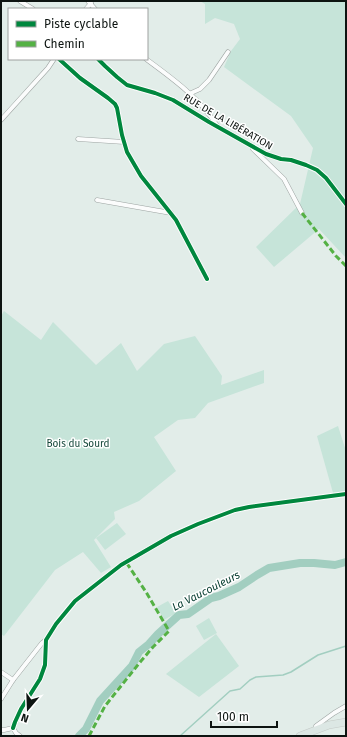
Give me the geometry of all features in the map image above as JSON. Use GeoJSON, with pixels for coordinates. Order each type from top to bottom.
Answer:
{"type":"FeatureCollection","features":[{"type":"Feature","properties":{"kind":"main road"},"geometry":{"type":"LineString","coordinates":[[300,736],[329,725],[346,722]]}},
{"type":"Feature","properties":{"kind":"street"},"geometry":{"type":"LineString","coordinates":[[20,1],[31,8]]}},
{"type":"Feature","properties":{"kind":"street"},"geometry":{"type":"LineString","coordinates":[[190,94],[200,89],[209,80],[228,52]]}},
{"type":"Feature","properties":{"kind":"street"},"geometry":{"type":"LineString","coordinates":[[1,120],[48,68],[53,60]]}},
{"type":"Feature","properties":{"kind":"street"},"geometry":{"type":"LineString","coordinates":[[60,60],[80,78],[115,104],[127,152],[141,176],[171,213],[207,279]]}},
{"type":"Feature","properties":{"kind":"street","name":"RUE DE LA LIBÉRATION"},"geometry":{"type":"LineString","coordinates":[[99,60],[127,85],[173,100],[266,154],[281,159],[306,164],[317,170],[326,178],[346,204]]}},
{"type":"Feature","properties":{"kind":"street"},"geometry":{"type":"LineString","coordinates":[[147,60],[190,94],[213,118],[218,127]]}},
{"type":"Feature","properties":{"kind":"street"},"geometry":{"type":"LineString","coordinates":[[78,139],[124,142]]}},
{"type":"Feature","properties":{"kind":"street"},"geometry":{"type":"LineString","coordinates":[[250,145],[284,180],[302,212]]}},
{"type":"Feature","properties":{"kind":"street"},"geometry":{"type":"LineString","coordinates":[[97,200],[171,213]]}},
{"type":"Feature","properties":{"kind":"street"},"geometry":{"type":"LineString","coordinates":[[1,700],[13,680],[46,640],[56,624],[75,601],[121,565],[171,536],[235,510],[346,494]]}},
{"type":"Feature","properties":{"kind":"street"},"geometry":{"type":"LineString","coordinates":[[13,728],[21,709],[40,679],[45,665],[46,640]]}},
{"type":"Feature","properties":{"kind":"street"},"geometry":{"type":"LineString","coordinates":[[1,672],[13,680]]}},
{"type":"Feature","properties":{"kind":"street"},"geometry":{"type":"LineString","coordinates":[[317,729],[316,726],[346,706]]}},
{"type":"Feature","properties":{"kind":"street"},"geometry":{"type":"LineString","coordinates":[[1,730],[13,728]]}},
{"type":"Feature","properties":{"kind":"street"},"geometry":{"type":"LineString","coordinates":[[13,728],[20,736]]}},
{"type":"Feature","properties":{"kind":"green space"},"geometry":{"type":"Polygon","coordinates":[[[200,1],[346,1],[346,258],[319,229],[274,267],[256,247],[300,204],[313,148],[291,116],[224,67],[231,51],[240,39],[234,24],[215,18],[205,24],[205,4],[200,1]]]}},
{"type":"Feature","properties":{"kind":"green space","name":"Bois du Sourd"},"geometry":{"type":"Polygon","coordinates":[[[4,311],[41,340],[53,322],[96,365],[121,343],[137,371],[164,344],[195,336],[222,376],[221,385],[264,370],[264,383],[208,403],[195,418],[178,420],[154,437],[176,471],[139,501],[114,512],[115,519],[94,540],[111,567],[101,573],[83,552],[55,570],[4,636],[1,634],[1,316],[4,311]]]}},
{"type":"Feature","properties":{"kind":"green space"},"geometry":{"type":"Polygon","coordinates":[[[338,426],[346,451],[346,491],[333,493],[317,436],[338,426]]]}},
{"type":"Feature","properties":{"kind":"green space"},"geometry":{"type":"Polygon","coordinates":[[[117,523],[126,534],[105,550],[96,538],[117,523]]]}},
{"type":"Feature","properties":{"kind":"green space"},"geometry":{"type":"Polygon","coordinates":[[[168,601],[176,613],[164,620],[157,607],[168,601]]]}},
{"type":"Feature","properties":{"kind":"green space"},"geometry":{"type":"Polygon","coordinates":[[[209,618],[217,633],[204,640],[196,626],[209,618]]]}},
{"type":"Feature","properties":{"kind":"green space"},"geometry":{"type":"Polygon","coordinates":[[[216,634],[239,666],[199,697],[166,674],[216,634]]]}},
{"type":"Feature","properties":{"kind":"waterway","name":"La Vaucouleurs"},"geometry":{"type":"LineString","coordinates":[[79,736],[86,729],[100,701],[132,666],[139,652],[179,615],[188,614],[211,598],[239,587],[269,568],[300,563],[335,565],[346,562]]}},
{"type":"Feature","properties":{"kind":"waterway"},"geometry":{"type":"LineString","coordinates":[[180,736],[230,691],[240,689],[250,680],[256,677],[283,675],[291,672],[318,655],[346,646]]}},
{"type":"Feature","properties":{"kind":"marked path"},"geometry":{"type":"LineString","coordinates":[[302,213],[336,256],[346,266]]}},
{"type":"Feature","properties":{"kind":"marked path"},"geometry":{"type":"LineString","coordinates":[[89,736],[105,706],[141,661],[169,631],[126,562]]}},
{"type":"Feature","properties":{"kind":"cycle path"},"geometry":{"type":"LineString","coordinates":[[60,60],[80,78],[115,104],[127,152],[141,176],[176,220],[207,279]]}},
{"type":"Feature","properties":{"kind":"cycle path"},"geometry":{"type":"LineString","coordinates":[[99,60],[127,85],[173,100],[266,154],[281,159],[291,160],[317,170],[326,178],[346,204]]}},
{"type":"Feature","properties":{"kind":"cycle path"},"geometry":{"type":"LineString","coordinates":[[13,728],[21,709],[40,679],[45,665],[46,640],[56,624],[75,601],[121,565],[171,536],[235,510],[346,494]]}}]}
